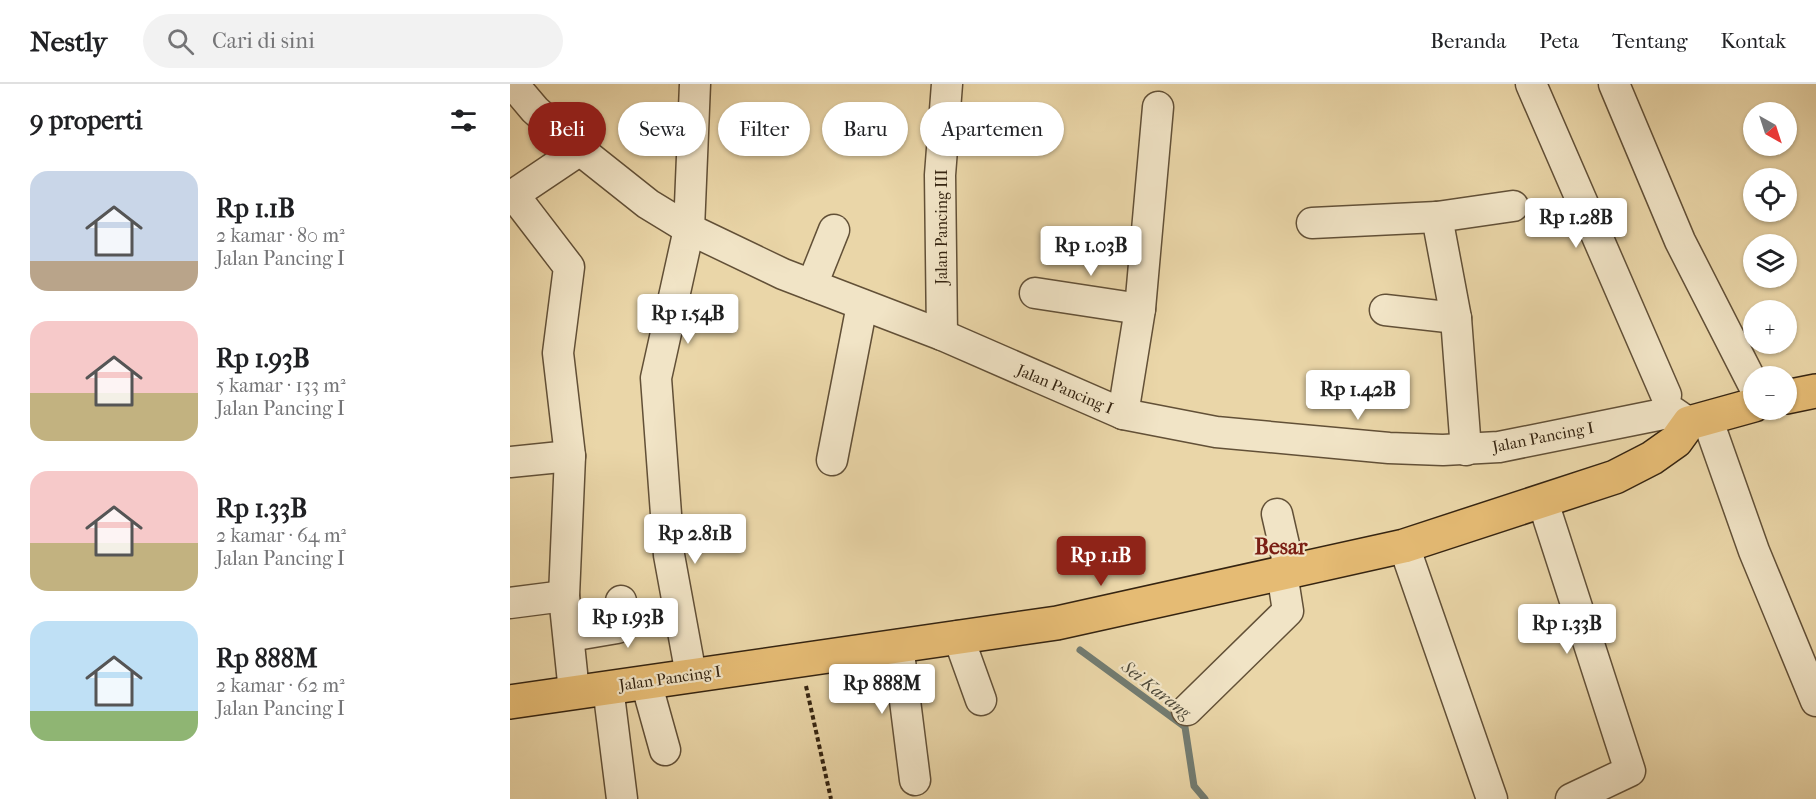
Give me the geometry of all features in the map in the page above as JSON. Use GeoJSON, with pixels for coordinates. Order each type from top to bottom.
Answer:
{"type":"FeatureCollection","features":[{"type":"Feature","properties":{"kind":"main road"},"geometry":{"type":"LineString","coordinates":[[1797,395],[1816,391]]}},
{"type":"Feature","properties":{"kind":"main road"},"geometry":{"type":"LineString","coordinates":[[1698,420],[1743,408]]}},
{"type":"Feature","properties":{"kind":"main road","name":"Jalan Pancing I"},"geometry":{"type":"LineString","coordinates":[[510,702],[1057,622],[1404,546],[1615,477],[1652,458],[1676,441],[1698,420]]}},
{"type":"Feature","properties":{"kind":"street","name":"Jalan Pancing I"},"geometry":{"type":"LineString","coordinates":[[513,84],[528,102]]}},
{"type":"Feature","properties":{"kind":"street"},"geometry":{"type":"LineString","coordinates":[[691,675],[669,555],[656,378],[689,230],[694,84]]}},
{"type":"Feature","properties":{"kind":"street","name":"Jalan Pancing III"},"geometry":{"type":"LineString","coordinates":[[947,84],[940,175],[949,338]]}},
{"type":"Feature","properties":{"kind":"street"},"geometry":{"type":"LineString","coordinates":[[1531,84],[1666,395]]}},
{"type":"Feature","properties":{"kind":"street"},"geometry":{"type":"LineString","coordinates":[[1614,84],[1680,241],[1744,366]]}},
{"type":"Feature","properties":{"kind":"street"},"geometry":{"type":"LineString","coordinates":[[1123,414],[1140,309],[1158,107]]}},
{"type":"Feature","properties":{"kind":"street"},"geometry":{"type":"LineString","coordinates":[[571,156],[512,195],[569,267],[558,353],[570,456],[564,596],[570,636],[574,692]]}},
{"type":"Feature","properties":{"kind":"street","name":"Jalan Pancing I"},"geometry":{"type":"LineString","coordinates":[[588,156],[648,204],[689,230],[812,285],[949,338],[1123,414],[1216,432],[1389,448],[1466,450],[1499,447],[1673,412],[1698,420]]}},
{"type":"Feature","properties":{"kind":"street"},"geometry":{"type":"LineString","coordinates":[[1312,223],[1437,217],[1513,206]]}},
{"type":"Feature","properties":{"kind":"street"},"geometry":{"type":"LineString","coordinates":[[1437,217],[1456,318],[1466,450]]}},
{"type":"Feature","properties":{"kind":"street"},"geometry":{"type":"LineString","coordinates":[[812,285],[834,230]]}},
{"type":"Feature","properties":{"kind":"street"},"geometry":{"type":"LineString","coordinates":[[1035,293],[1140,309]]}},
{"type":"Feature","properties":{"kind":"street"},"geometry":{"type":"LineString","coordinates":[[832,460],[862,305]]}},
{"type":"Feature","properties":{"kind":"street"},"geometry":{"type":"LineString","coordinates":[[1385,310],[1456,318]]}},
{"type":"Feature","properties":{"kind":"street"},"geometry":{"type":"LineString","coordinates":[[1698,420],[1816,701]]}},
{"type":"Feature","properties":{"kind":"street"},"geometry":{"type":"LineString","coordinates":[[510,462],[570,456]]}},
{"type":"Feature","properties":{"kind":"street"},"geometry":{"type":"LineString","coordinates":[[1543,502],[1630,771],[1571,799]]}},
{"type":"Feature","properties":{"kind":"street"},"geometry":{"type":"LineString","coordinates":[[1187,711],[1288,611],[1286,572],[1277,514]]}},
{"type":"Feature","properties":{"kind":"street"},"geometry":{"type":"LineString","coordinates":[[1404,546],[1492,799]]}},
{"type":"Feature","properties":{"kind":"street"},"geometry":{"type":"LineString","coordinates":[[510,603],[564,596]]}},
{"type":"Feature","properties":{"kind":"street"},"geometry":{"type":"LineString","coordinates":[[570,636],[617,628],[622,620],[621,601]]}},
{"type":"Feature","properties":{"kind":"street"},"geometry":{"type":"LineString","coordinates":[[958,636],[981,700]]}},
{"type":"Feature","properties":{"kind":"street"},"geometry":{"type":"LineString","coordinates":[[898,645],[915,780]]}},
{"type":"Feature","properties":{"kind":"street"},"geometry":{"type":"LineString","coordinates":[[646,682],[665,750]]}},
{"type":"Feature","properties":{"kind":"street"},"geometry":{"type":"LineString","coordinates":[[608,687],[622,799]]}},
{"type":"Feature","properties":{"kind":"path"},"geometry":{"type":"LineString","coordinates":[[800,659],[831,799]]}},
{"type":"Feature","properties":{"kind":"waterway","name":"Sei Karang"},"geometry":{"type":"LineString","coordinates":[[1080,650],[1185,727],[1194,786],[1205,799]]}},
{"type":"Feature","properties":{"kind":"district","name":"Besar"},"geometry":{"type":"Point","coordinates":[1281,547]}}]}
